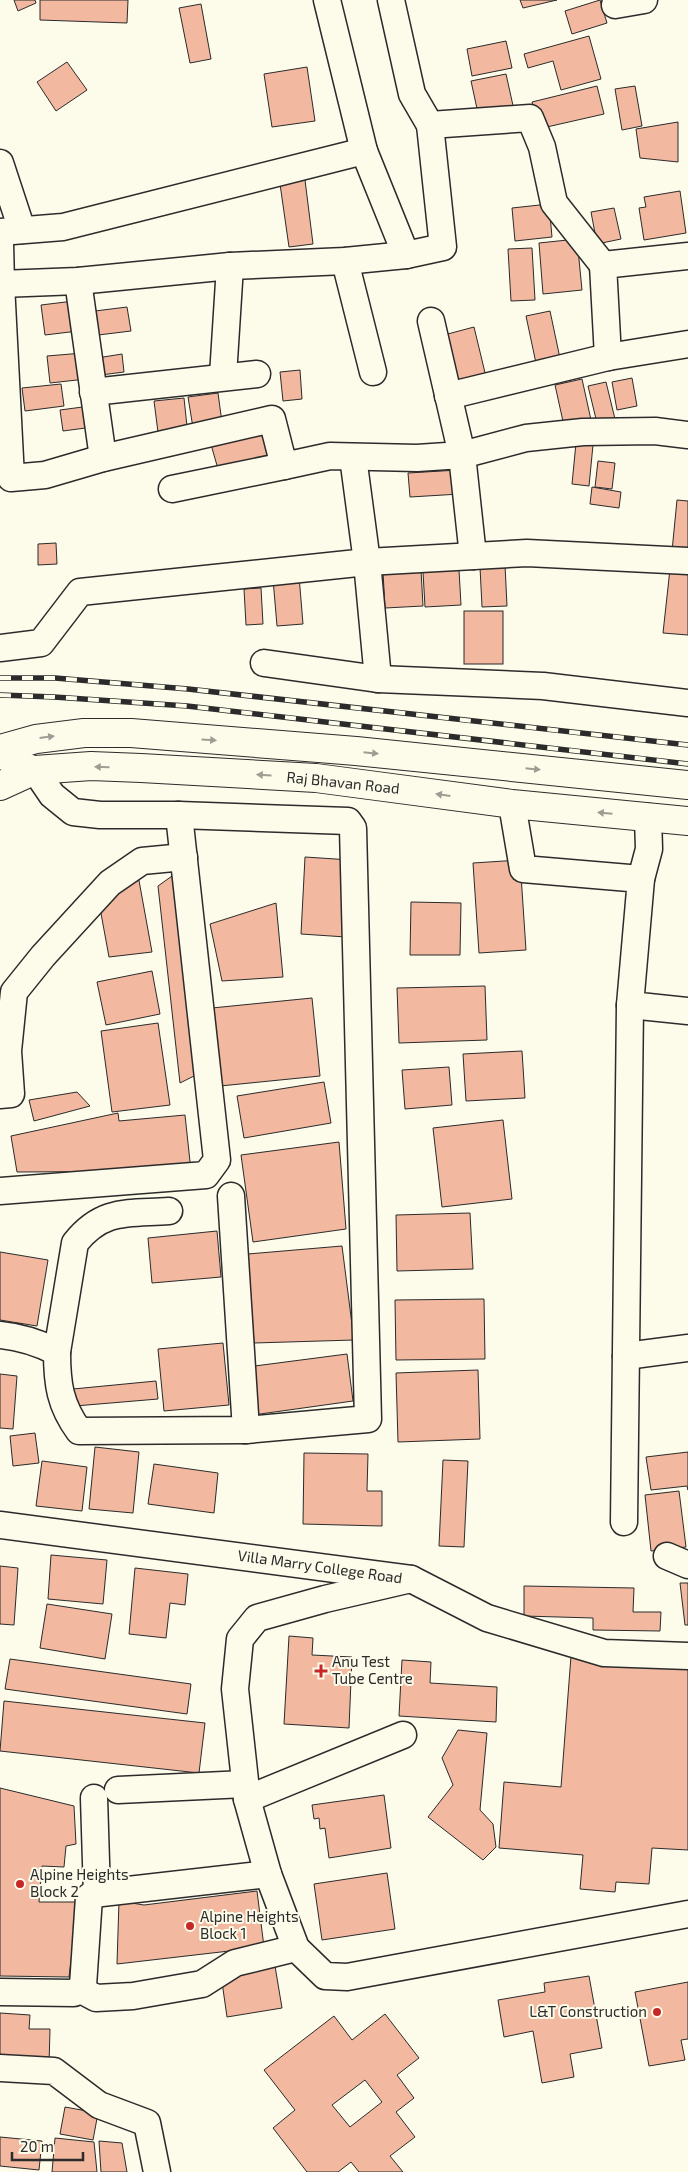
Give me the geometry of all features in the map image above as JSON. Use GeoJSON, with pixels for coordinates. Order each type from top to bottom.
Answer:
{"type":"FeatureCollection","features":[{"type":"Feature","properties":{"kind":"main road","name":"Raj Bhavan Road"},"geometry":{"type":"LineString","coordinates":[[0,749],[36,739],[84,733],[131,733],[356,751],[688,785]]}},
{"type":"Feature","properties":{"kind":"main road","name":"Raj Bhavan Road"},"geometry":{"type":"LineString","coordinates":[[0,786],[35,770],[91,766],[132,767],[316,778],[512,804],[688,822]]}},
{"type":"Feature","properties":{"kind":"street"},"geometry":{"type":"LineString","coordinates":[[327,0],[364,150],[406,255]]}},
{"type":"Feature","properties":{"kind":"street"},"geometry":{"type":"LineString","coordinates":[[1,284],[78,280],[230,266],[345,261],[406,255],[443,247],[430,125],[412,94],[391,0]]}},
{"type":"Feature","properties":{"kind":"street"},"geometry":{"type":"LineString","coordinates":[[616,10],[644,0]]}},
{"type":"Feature","properties":{"kind":"street"},"geometry":{"type":"LineString","coordinates":[[430,125],[530,118],[542,146],[554,203],[603,265],[608,356]]}},
{"type":"Feature","properties":{"kind":"street"},"geometry":{"type":"LineString","coordinates":[[0,163],[11,231],[63,227],[364,150]]}},
{"type":"Feature","properties":{"kind":"street"},"geometry":{"type":"LineString","coordinates":[[0,243],[6,478],[45,475],[103,458],[272,419],[284,466]]}},
{"type":"Feature","properties":{"kind":"street"},"geometry":{"type":"LineString","coordinates":[[603,265],[688,256]]}},
{"type":"Feature","properties":{"kind":"street"},"geometry":{"type":"LineString","coordinates":[[345,261],[372,372]]}},
{"type":"Feature","properties":{"kind":"street"},"geometry":{"type":"LineString","coordinates":[[223,376],[230,266]]}},
{"type":"Feature","properties":{"kind":"street"},"geometry":{"type":"LineString","coordinates":[[78,280],[103,458]]}},
{"type":"Feature","properties":{"kind":"street"},"geometry":{"type":"LineString","coordinates":[[431,321],[462,455],[473,556]]}},
{"type":"Feature","properties":{"kind":"street"},"geometry":{"type":"LineString","coordinates":[[448,396],[608,356],[688,344]]}},
{"type":"Feature","properties":{"kind":"street"},"geometry":{"type":"LineString","coordinates":[[93,392],[223,376],[257,374]]}},
{"type":"Feature","properties":{"kind":"street"},"geometry":{"type":"LineString","coordinates":[[172,489],[330,456],[417,458],[462,455],[526,438],[583,432],[655,431],[688,435]]}},
{"type":"Feature","properties":{"kind":"street"},"geometry":{"type":"LineString","coordinates":[[353,457],[367,562],[378,679]]}},
{"type":"Feature","properties":{"kind":"street"},"geometry":{"type":"LineString","coordinates":[[0,648],[41,643],[80,592],[367,562],[527,553],[688,561]]}},
{"type":"Feature","properties":{"kind":"street"},"geometry":{"type":"LineString","coordinates":[[264,662],[378,679],[543,686],[688,703]]}},
{"type":"Feature","properties":{"kind":"street"},"geometry":{"type":"LineString","coordinates":[[0,755],[35,770],[52,795],[73,812],[100,815],[179,815],[348,820],[353,828],[368,1419],[246,1430],[79,1431],[66,1413],[57,1376],[57,1352],[75,1243],[94,1223],[109,1216],[170,1211]]}},
{"type":"Feature","properties":{"kind":"street"},"geometry":{"type":"LineString","coordinates":[[512,804],[523,869],[640,879]]}},
{"type":"Feature","properties":{"kind":"street"},"geometry":{"type":"LineString","coordinates":[[0,1192],[206,1175],[217,1160],[179,815]]}},
{"type":"Feature","properties":{"kind":"street"},"geometry":{"type":"LineString","coordinates":[[624,1522],[630,1005],[640,879],[649,849],[648,817]]}},
{"type":"Feature","properties":{"kind":"street"},"geometry":{"type":"LineString","coordinates":[[0,1095],[11,1094],[8,1051],[14,992],[43,956],[110,883],[142,861],[184,857]]}},
{"type":"Feature","properties":{"kind":"street"},"geometry":{"type":"LineString","coordinates":[[630,1005],[688,1011]]}},
{"type":"Feature","properties":{"kind":"street"},"geometry":{"type":"LineString","coordinates":[[231,1196],[246,1430]]}},
{"type":"Feature","properties":{"kind":"street"},"geometry":{"type":"LineString","coordinates":[[0,1335],[42,1344],[57,1352]]}},
{"type":"Feature","properties":{"kind":"street"},"geometry":{"type":"LineString","coordinates":[[626,1356],[688,1348]]}},
{"type":"Feature","properties":{"kind":"street","name":"Villa Marry College Road"},"geometry":{"type":"LineString","coordinates":[[0,1525],[411,1579],[488,1618],[604,1653],[688,1656]]}},
{"type":"Feature","properties":{"kind":"street"},"geometry":{"type":"LineString","coordinates":[[411,1579],[325,1599],[257,1618],[240,1639],[235,1689],[246,1791],[268,1874],[296,1948],[325,1976],[348,1977],[688,1914]]}},
{"type":"Feature","properties":{"kind":"street"},"geometry":{"type":"LineString","coordinates":[[97,1894],[106,1794],[246,1791],[403,1735]]}},
{"type":"Feature","properties":{"kind":"street"},"geometry":{"type":"LineString","coordinates":[[0,1992],[74,1993],[81,1990],[83,1986],[89,1897],[97,1894],[268,1874]]}},
{"type":"Feature","properties":{"kind":"street"},"geometry":{"type":"LineString","coordinates":[[81,1990],[96,1998],[133,1996],[202,1984],[235,1963],[296,1948]]}},
{"type":"Feature","properties":{"kind":"street"},"geometry":{"type":"LineString","coordinates":[[0,2068],[54,2071],[99,2104],[147,2123],[157,2172]]}},
{"type":"Feature","properties":{"kind":"building"},"geometry":{"type":"Polygon","coordinates":[[[14,0],[35,0],[36,3],[18,11],[14,0]]]}},
{"type":"Feature","properties":{"kind":"building"},"geometry":{"type":"Polygon","coordinates":[[[40,0],[128,0],[127,23],[40,20],[40,0]]]}},
{"type":"Feature","properties":{"kind":"building"},"geometry":{"type":"Polygon","coordinates":[[[520,0],[557,0],[523,8],[520,0]]]}},
{"type":"Feature","properties":{"kind":"building"},"geometry":{"type":"Polygon","coordinates":[[[600,0],[607,23],[572,34],[565,11],[600,0]]]}},
{"type":"Feature","properties":{"kind":"building"},"geometry":{"type":"Polygon","coordinates":[[[201,4],[211,59],[190,63],[179,8],[201,4]]]}},
{"type":"Feature","properties":{"kind":"building"},"geometry":{"type":"Polygon","coordinates":[[[589,36],[601,79],[561,90],[553,61],[528,68],[524,54],[589,36]]]}},
{"type":"Feature","properties":{"kind":"building"},"geometry":{"type":"Polygon","coordinates":[[[506,41],[512,68],[472,76],[467,49],[506,41]]]}},
{"type":"Feature","properties":{"kind":"building"},"geometry":{"type":"Polygon","coordinates":[[[67,62],[87,90],[56,111],[37,82],[67,62]]]}},
{"type":"Feature","properties":{"kind":"building"},"geometry":{"type":"Polygon","coordinates":[[[307,67],[315,121],[272,127],[264,74],[307,67]]]}},
{"type":"Feature","properties":{"kind":"building"},"geometry":{"type":"Polygon","coordinates":[[[506,74],[514,110],[479,118],[471,81],[506,74]]]}},
{"type":"Feature","properties":{"kind":"building"},"geometry":{"type":"Polygon","coordinates":[[[597,86],[604,114],[538,129],[532,102],[597,86]]]}},
{"type":"Feature","properties":{"kind":"building"},"geometry":{"type":"Polygon","coordinates":[[[635,86],[642,126],[622,130],[615,89],[635,86]]]}},
{"type":"Feature","properties":{"kind":"building"},"geometry":{"type":"Polygon","coordinates":[[[678,122],[678,162],[640,158],[636,129],[678,122]]]}},
{"type":"Feature","properties":{"kind":"building"},"geometry":{"type":"Polygon","coordinates":[[[305,180],[313,244],[289,247],[280,184],[305,180]]]}},
{"type":"Feature","properties":{"kind":"building"},"geometry":{"type":"Polygon","coordinates":[[[680,191],[686,233],[644,240],[639,208],[646,207],[644,197],[680,191]]]}},
{"type":"Feature","properties":{"kind":"building"},"geometry":{"type":"Polygon","coordinates":[[[549,204],[552,237],[515,241],[512,208],[549,204]]]}},
{"type":"Feature","properties":{"kind":"building"},"geometry":{"type":"Polygon","coordinates":[[[614,208],[621,239],[597,244],[591,212],[614,208]]]}},
{"type":"Feature","properties":{"kind":"building"},"geometry":{"type":"Polygon","coordinates":[[[577,239],[582,290],[543,294],[539,243],[577,239]]]}},
{"type":"Feature","properties":{"kind":"building"},"geometry":{"type":"Polygon","coordinates":[[[532,248],[535,300],[511,301],[508,249],[532,248]]]}},
{"type":"Feature","properties":{"kind":"building"},"geometry":{"type":"Polygon","coordinates":[[[74,301],[78,331],[45,335],[41,305],[74,301]]]}},
{"type":"Feature","properties":{"kind":"building"},"geometry":{"type":"Polygon","coordinates":[[[127,307],[131,331],[90,336],[87,312],[127,307]]]}},
{"type":"Feature","properties":{"kind":"building"},"geometry":{"type":"Polygon","coordinates":[[[550,311],[561,363],[537,368],[526,316],[550,311]]]}},
{"type":"Feature","properties":{"kind":"building"},"geometry":{"type":"Polygon","coordinates":[[[474,327],[487,381],[456,388],[444,335],[474,327]]]}},
{"type":"Feature","properties":{"kind":"building"},"geometry":{"type":"Polygon","coordinates":[[[83,353],[86,379],[50,383],[47,356],[83,353]]]}},
{"type":"Feature","properties":{"kind":"building"},"geometry":{"type":"Polygon","coordinates":[[[122,354],[124,372],[93,376],[91,359],[122,354]]]}},
{"type":"Feature","properties":{"kind":"building"},"geometry":{"type":"Polygon","coordinates":[[[300,370],[302,399],[283,401],[280,372],[300,370]]]}},
{"type":"Feature","properties":{"kind":"building"},"geometry":{"type":"Polygon","coordinates":[[[632,378],[637,406],[617,410],[612,382],[632,378]]]}},
{"type":"Feature","properties":{"kind":"building"},"geometry":{"type":"Polygon","coordinates":[[[582,379],[591,420],[564,426],[555,385],[582,379]]]}},
{"type":"Feature","properties":{"kind":"building"},"geometry":{"type":"Polygon","coordinates":[[[606,382],[615,419],[597,423],[588,386],[606,382]]]}},
{"type":"Feature","properties":{"kind":"building"},"geometry":{"type":"Polygon","coordinates":[[[61,384],[64,406],[25,411],[22,388],[61,384]]]}},
{"type":"Feature","properties":{"kind":"building"},"geometry":{"type":"Polygon","coordinates":[[[218,393],[223,430],[194,434],[188,397],[218,393]]]}},
{"type":"Feature","properties":{"kind":"building"},"geometry":{"type":"Polygon","coordinates":[[[184,398],[188,436],[159,440],[154,401],[184,398]]]}},
{"type":"Feature","properties":{"kind":"building"},"geometry":{"type":"Polygon","coordinates":[[[90,406],[93,427],[63,431],[60,410],[90,406]]]}},
{"type":"Feature","properties":{"kind":"building"},"geometry":{"type":"Polygon","coordinates":[[[262,426],[272,461],[220,476],[210,441],[262,426]]]}},
{"type":"Feature","properties":{"kind":"building"},"geometry":{"type":"Polygon","coordinates":[[[576,443],[593,445],[589,486],[572,484],[576,443]]]}},
{"type":"Feature","properties":{"kind":"building"},"geometry":{"type":"Polygon","coordinates":[[[598,461],[615,463],[612,489],[595,487],[598,461]]]}},
{"type":"Feature","properties":{"kind":"building"},"geometry":{"type":"Polygon","coordinates":[[[458,470],[460,494],[410,497],[408,473],[458,470]]]}},
{"type":"Feature","properties":{"kind":"building"},"geometry":{"type":"Polygon","coordinates":[[[592,487],[621,492],[619,508],[590,504],[592,487]]]}},
{"type":"Feature","properties":{"kind":"building"},"geometry":{"type":"Polygon","coordinates":[[[677,500],[688,501],[688,552],[672,551],[677,500]]]}},
{"type":"Feature","properties":{"kind":"building"},"geometry":{"type":"Polygon","coordinates":[[[56,543],[57,564],[38,565],[38,544],[56,543]]]}},
{"type":"Feature","properties":{"kind":"building"},"geometry":{"type":"Polygon","coordinates":[[[505,565],[507,606],[482,607],[480,567],[505,565]]]}},
{"type":"Feature","properties":{"kind":"building"},"geometry":{"type":"Polygon","coordinates":[[[670,569],[688,571],[688,635],[663,633],[670,569]]]}},
{"type":"Feature","properties":{"kind":"building"},"geometry":{"type":"Polygon","coordinates":[[[421,570],[423,606],[385,608],[383,572],[421,570]]]}},
{"type":"Feature","properties":{"kind":"building"},"geometry":{"type":"Polygon","coordinates":[[[459,570],[461,605],[425,607],[423,572],[459,570]]]}},
{"type":"Feature","properties":{"kind":"building"},"geometry":{"type":"Polygon","coordinates":[[[299,576],[303,624],[277,626],[273,579],[299,576]]]}},
{"type":"Feature","properties":{"kind":"building"},"geometry":{"type":"Polygon","coordinates":[[[261,588],[263,624],[246,625],[244,589],[261,588]]]}},
{"type":"Feature","properties":{"kind":"building"},"geometry":{"type":"Polygon","coordinates":[[[464,611],[503,611],[503,664],[464,664],[464,611]]]}},
{"type":"Feature","properties":{"kind":"building"},"geometry":{"type":"Polygon","coordinates":[[[305,857],[351,860],[346,937],[301,934],[305,857]]]}},
{"type":"Feature","properties":{"kind":"building"},"geometry":{"type":"Polygon","coordinates":[[[520,860],[526,950],[479,953],[473,863],[520,860]]]}},
{"type":"Feature","properties":{"kind":"building"},"geometry":{"type":"Polygon","coordinates":[[[138,875],[152,952],[109,957],[100,908],[138,875]]]}},
{"type":"Feature","properties":{"kind":"building"},"geometry":{"type":"Polygon","coordinates":[[[172,876],[198,1074],[180,1083],[158,886],[172,876]]]}},
{"type":"Feature","properties":{"kind":"building"},"geometry":{"type":"Polygon","coordinates":[[[411,902],[461,903],[460,955],[410,955],[411,902]]]}},
{"type":"Feature","properties":{"kind":"building"},"geometry":{"type":"Polygon","coordinates":[[[276,903],[283,977],[222,981],[210,924],[276,903]]]}},
{"type":"Feature","properties":{"kind":"building"},"geometry":{"type":"Polygon","coordinates":[[[152,971],[160,1014],[106,1025],[97,982],[152,971]]]}},
{"type":"Feature","properties":{"kind":"building"},"geometry":{"type":"Polygon","coordinates":[[[485,986],[487,1040],[399,1043],[397,988],[485,986]]]}},
{"type":"Feature","properties":{"kind":"building"},"geometry":{"type":"Polygon","coordinates":[[[312,998],[320,1076],[220,1086],[212,1008],[312,998]]]}},
{"type":"Feature","properties":{"kind":"building"},"geometry":{"type":"Polygon","coordinates":[[[158,1023],[170,1105],[112,1112],[101,1031],[158,1023]]]}},
{"type":"Feature","properties":{"kind":"building"},"geometry":{"type":"Polygon","coordinates":[[[522,1051],[525,1098],[466,1101],[463,1054],[522,1051]]]}},
{"type":"Feature","properties":{"kind":"building"},"geometry":{"type":"Polygon","coordinates":[[[449,1067],[452,1105],[405,1109],[402,1070],[449,1067]]]}},
{"type":"Feature","properties":{"kind":"building"},"geometry":{"type":"Polygon","coordinates":[[[324,1082],[331,1123],[244,1138],[237,1096],[324,1082]]]}},
{"type":"Feature","properties":{"kind":"building"},"geometry":{"type":"Polygon","coordinates":[[[77,1092],[90,1106],[34,1121],[29,1100],[77,1092]]]}},
{"type":"Feature","properties":{"kind":"building"},"geometry":{"type":"Polygon","coordinates":[[[118,1113],[119,1121],[185,1115],[191,1171],[17,1172],[11,1136],[118,1113]]]}},
{"type":"Feature","properties":{"kind":"building"},"geometry":{"type":"Polygon","coordinates":[[[503,1120],[512,1199],[442,1207],[433,1128],[503,1120]]]}},
{"type":"Feature","properties":{"kind":"building"},"geometry":{"type":"Polygon","coordinates":[[[339,1142],[346,1229],[253,1242],[241,1155],[339,1142]]]}},
{"type":"Feature","properties":{"kind":"building"},"geometry":{"type":"Polygon","coordinates":[[[470,1213],[473,1269],[397,1271],[396,1215],[470,1213]]]}},
{"type":"Feature","properties":{"kind":"building"},"geometry":{"type":"Polygon","coordinates":[[[217,1231],[221,1277],[152,1283],[148,1238],[217,1231]]]}},
{"type":"Feature","properties":{"kind":"building"},"geometry":{"type":"Polygon","coordinates":[[[342,1246],[354,1340],[254,1343],[248,1254],[342,1246]]]}},
{"type":"Feature","properties":{"kind":"building"},"geometry":{"type":"Polygon","coordinates":[[[0,1252],[48,1260],[37,1326],[0,1320],[0,1252]]]}},
{"type":"Feature","properties":{"kind":"building"},"geometry":{"type":"Polygon","coordinates":[[[484,1299],[485,1359],[396,1360],[395,1300],[484,1299]]]}},
{"type":"Feature","properties":{"kind":"building"},"geometry":{"type":"Polygon","coordinates":[[[223,1343],[229,1405],[164,1411],[158,1349],[223,1343]]]}},
{"type":"Feature","properties":{"kind":"building"},"geometry":{"type":"Polygon","coordinates":[[[347,1354],[353,1401],[253,1415],[247,1367],[347,1354]]]}},
{"type":"Feature","properties":{"kind":"building"},"geometry":{"type":"Polygon","coordinates":[[[478,1370],[480,1439],[398,1442],[396,1373],[478,1370]]]}},
{"type":"Feature","properties":{"kind":"building"},"geometry":{"type":"Polygon","coordinates":[[[0,1374],[17,1376],[13,1429],[0,1428],[0,1374]]]}},
{"type":"Feature","properties":{"kind":"building"},"geometry":{"type":"Polygon","coordinates":[[[156,1381],[158,1399],[75,1406],[73,1389],[156,1381]]]}},
{"type":"Feature","properties":{"kind":"building"},"geometry":{"type":"Polygon","coordinates":[[[35,1433],[39,1463],[13,1466],[10,1436],[35,1433]]]}},
{"type":"Feature","properties":{"kind":"building"},"geometry":{"type":"Polygon","coordinates":[[[95,1447],[139,1452],[133,1513],[89,1509],[95,1447]]]}},
{"type":"Feature","properties":{"kind":"building"},"geometry":{"type":"Polygon","coordinates":[[[688,1452],[688,1490],[687,1486],[651,1490],[646,1457],[688,1452]]]}},
{"type":"Feature","properties":{"kind":"building"},"geometry":{"type":"Polygon","coordinates":[[[304,1453],[368,1454],[367,1491],[382,1491],[382,1526],[303,1524],[304,1453]]]}},
{"type":"Feature","properties":{"kind":"building"},"geometry":{"type":"Polygon","coordinates":[[[443,1460],[468,1461],[464,1547],[439,1546],[443,1460]]]}},
{"type":"Feature","properties":{"kind":"building"},"geometry":{"type":"Polygon","coordinates":[[[42,1461],[87,1467],[82,1511],[36,1506],[42,1461]]]}},
{"type":"Feature","properties":{"kind":"building"},"geometry":{"type":"Polygon","coordinates":[[[154,1464],[218,1473],[214,1513],[148,1504],[154,1464]]]}},
{"type":"Feature","properties":{"kind":"building"},"geometry":{"type":"Polygon","coordinates":[[[679,1491],[686,1547],[651,1551],[645,1495],[679,1491]]]}},
{"type":"Feature","properties":{"kind":"building"},"geometry":{"type":"Polygon","coordinates":[[[51,1555],[107,1560],[103,1604],[48,1599],[51,1555]]]}},
{"type":"Feature","properties":{"kind":"building"},"geometry":{"type":"Polygon","coordinates":[[[0,1566],[18,1568],[14,1625],[0,1624],[0,1566]]]}},
{"type":"Feature","properties":{"kind":"building"},"geometry":{"type":"Polygon","coordinates":[[[135,1568],[188,1574],[185,1605],[170,1603],[166,1638],[129,1634],[135,1568]]]}},
{"type":"Feature","properties":{"kind":"building"},"geometry":{"type":"Polygon","coordinates":[[[680,1583],[688,1583],[688,1625],[685,1625],[680,1583]]]}},
{"type":"Feature","properties":{"kind":"building"},"geometry":{"type":"Polygon","coordinates":[[[524,1586],[634,1588],[633,1612],[661,1612],[660,1631],[593,1630],[593,1618],[524,1616],[524,1586]]]}},
{"type":"Feature","properties":{"kind":"building"},"geometry":{"type":"Polygon","coordinates":[[[47,1604],[112,1614],[105,1659],[40,1648],[47,1604]]]}},
{"type":"Feature","properties":{"kind":"building"},"geometry":{"type":"Polygon","coordinates":[[[289,1636],[313,1638],[312,1655],[352,1657],[349,1728],[284,1724],[289,1636]]]}},
{"type":"Feature","properties":{"kind":"building"},"geometry":{"type":"Polygon","coordinates":[[[571,1656],[688,1666],[688,1850],[652,1848],[649,1884],[616,1882],[615,1892],[580,1889],[583,1855],[499,1848],[504,1782],[561,1787],[571,1656]]]}},
{"type":"Feature","properties":{"kind":"building"},"geometry":{"type":"Polygon","coordinates":[[[10,1659],[191,1684],[187,1714],[5,1689],[10,1659]]]}},
{"type":"Feature","properties":{"kind":"building"},"geometry":{"type":"Polygon","coordinates":[[[402,1660],[431,1662],[430,1683],[497,1687],[496,1722],[399,1716],[402,1660]]]}},
{"type":"Feature","properties":{"kind":"building"},"geometry":{"type":"Polygon","coordinates":[[[4,1701],[205,1723],[199,1773],[0,1751],[4,1701]]]}},
{"type":"Feature","properties":{"kind":"building"},"geometry":{"type":"Polygon","coordinates":[[[458,1730],[487,1733],[480,1810],[493,1824],[496,1847],[483,1860],[428,1817],[453,1785],[442,1758],[458,1730]]]}},
{"type":"Feature","properties":{"kind":"building","name":"Alpine Heights Block 2"},"geometry":{"type":"Polygon","coordinates":[[[0,1788],[74,1806],[76,1844],[66,1846],[64,1867],[42,1866],[39,1902],[75,1902],[76,1921],[69,1977],[0,1976],[0,1788]]]}},
{"type":"Feature","properties":{"kind":"building"},"geometry":{"type":"Polygon","coordinates":[[[384,1795],[391,1848],[329,1858],[325,1828],[320,1829],[319,1818],[314,1819],[312,1805],[384,1795]]]}},
{"type":"Feature","properties":{"kind":"building"},"geometry":{"type":"Polygon","coordinates":[[[387,1873],[395,1929],[322,1940],[314,1884],[387,1873]]]}},
{"type":"Feature","properties":{"kind":"building","name":"Alpine Heights Block 1"},"geometry":{"type":"Polygon","coordinates":[[[257,1891],[264,1947],[117,1964],[119,1901],[144,1905],[257,1891]]]}},
{"type":"Feature","properties":{"kind":"building"},"geometry":{"type":"Polygon","coordinates":[[[275,1966],[282,2008],[227,2017],[221,1975],[275,1966]]]}},
{"type":"Feature","properties":{"kind":"building"},"geometry":{"type":"Polygon","coordinates":[[[589,1976],[602,2048],[570,2054],[574,2077],[542,2083],[533,2031],[504,2037],[498,2000],[545,1992],[544,1983],[589,1976]]]}},
{"type":"Feature","properties":{"kind":"building"},"geometry":{"type":"Polygon","coordinates":[[[688,1982],[688,2039],[681,2040],[685,2060],[649,2066],[635,1992],[688,1982]]]}},
{"type":"Feature","properties":{"kind":"building"},"geometry":{"type":"Polygon","coordinates":[[[0,2013],[30,2015],[29,2029],[50,2029],[49,2066],[0,2064],[0,2013]]]}},
{"type":"Feature","properties":{"kind":"building"},"geometry":{"type":"Polygon","coordinates":[[[385,2014],[419,2058],[397,2075],[414,2098],[396,2112],[415,2137],[390,2156],[403,2172],[359,2172],[351,2162],[338,2172],[307,2172],[273,2128],[295,2110],[264,2070],[334,2016],[352,2040],[385,2014]],[[365,2080],[332,2105],[350,2127],[382,2102],[365,2080]]]}},
{"type":"Feature","properties":{"kind":"building"},"geometry":{"type":"Polygon","coordinates":[[[65,2107],[98,2113],[93,2140],[60,2134],[65,2107]]]}},
{"type":"Feature","properties":{"kind":"building"},"geometry":{"type":"Polygon","coordinates":[[[0,2137],[42,2141],[39,2170],[0,2166],[0,2137]]]}},
{"type":"Feature","properties":{"kind":"building"},"geometry":{"type":"Polygon","coordinates":[[[55,2138],[94,2142],[97,2172],[52,2172],[55,2138]]]}},
{"type":"Feature","properties":{"kind":"building"},"geometry":{"type":"Polygon","coordinates":[[[99,2141],[122,2143],[127,2172],[101,2172],[99,2141]]]}},
{"type":"Feature","properties":{"kind":"railway"},"geometry":{"type":"LineString","coordinates":[[0,678],[55,678],[188,689],[688,745]]}},
{"type":"Feature","properties":{"kind":"railway"},"geometry":{"type":"LineString","coordinates":[[0,695],[187,706],[688,764]]}},
{"type":"Feature","properties":{"kind":"place","name":"Anu Test Tube Centre"},"geometry":{"type":"Point","coordinates":[321,1671]}},
{"type":"Feature","properties":{"kind":"place","name":"Alpine Heights Block 2"},"geometry":{"type":"Point","coordinates":[20,1884]}},
{"type":"Feature","properties":{"kind":"place","name":"Alpine Heights Block 1"},"geometry":{"type":"Point","coordinates":[190,1926]}},
{"type":"Feature","properties":{"kind":"place","name":"L&T Construction"},"geometry":{"type":"Point","coordinates":[657,2012]}}]}
